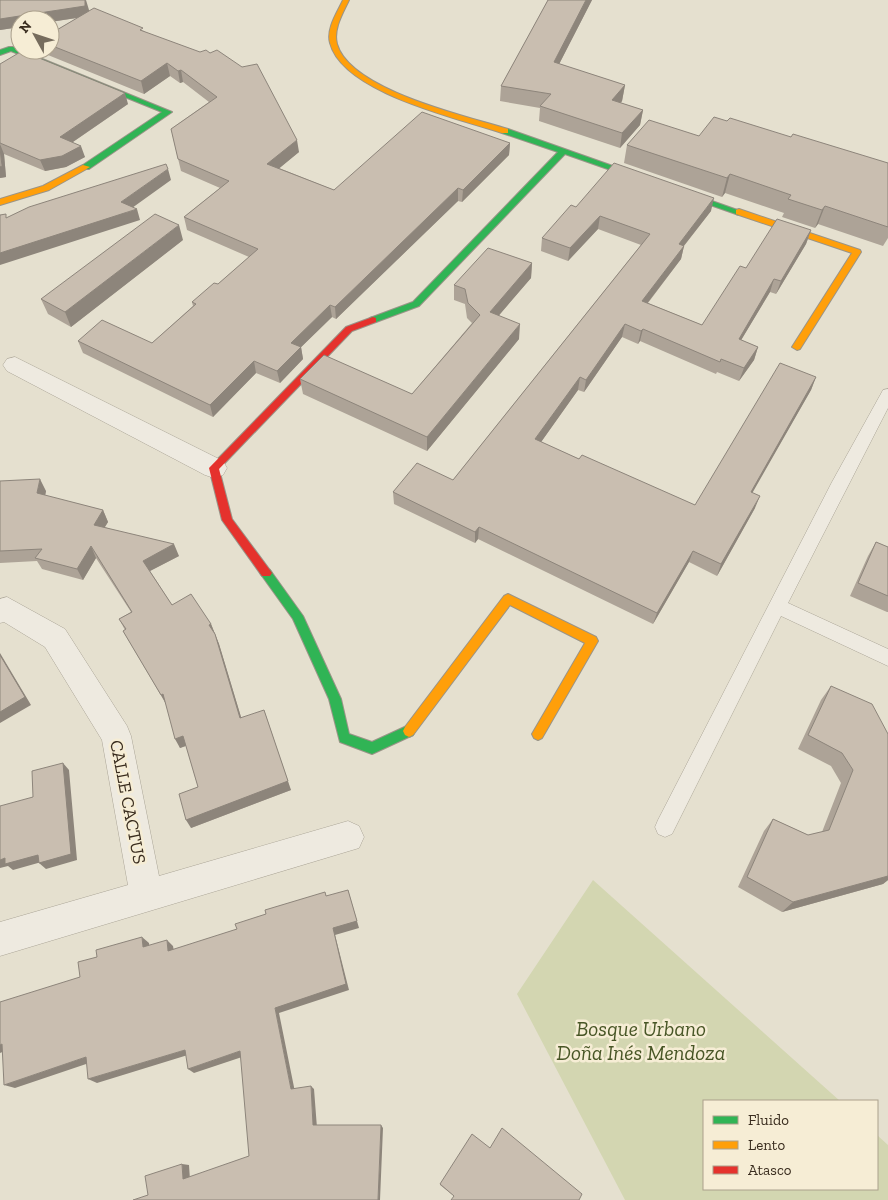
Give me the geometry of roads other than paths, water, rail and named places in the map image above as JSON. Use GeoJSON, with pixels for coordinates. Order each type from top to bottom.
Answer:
{"type":"FeatureCollection","features":[{"type":"Feature","properties":{"kind":"street"},"geometry":{"type":"LineString","coordinates":[[346,0],[332,35],[334,43],[342,62],[376,87],[857,252],[797,347]]}},
{"type":"Feature","properties":{"kind":"street"},"geometry":{"type":"LineString","coordinates":[[0,53],[11,48],[168,112],[72,177],[25,198],[0,202]]}},
{"type":"Feature","properties":{"kind":"street"},"geometry":{"type":"LineString","coordinates":[[214,468],[349,329],[416,304],[563,152]]}},
{"type":"Feature","properties":{"kind":"street"},"geometry":{"type":"LineString","coordinates":[[16,364],[214,468],[226,520],[297,616],[335,699],[344,738],[372,748],[412,730],[508,599],[592,641],[538,734]]}},
{"type":"Feature","properties":{"kind":"street","name":"CALLE CACTUS"},"geometry":{"type":"LineString","coordinates":[[0,611],[7,609],[55,638],[116,736],[146,895]]}},
{"type":"Feature","properties":{"kind":"street"},"geometry":{"type":"LineString","coordinates":[[0,938],[348,837]]}},
{"type":"Feature","properties":{"kind":"lane"},"geometry":{"type":"LineString","coordinates":[[665,827],[840,482],[888,394]]}},
{"type":"Feature","properties":{"kind":"lane"},"geometry":{"type":"LineString","coordinates":[[777,606],[888,658]]}},
{"type":"Feature","properties":{"kind":"park label","name":"Bosque Urbano Doña Inés Mendoza"},"geometry":{"type":"Point","coordinates":[641,1041]}}]}
